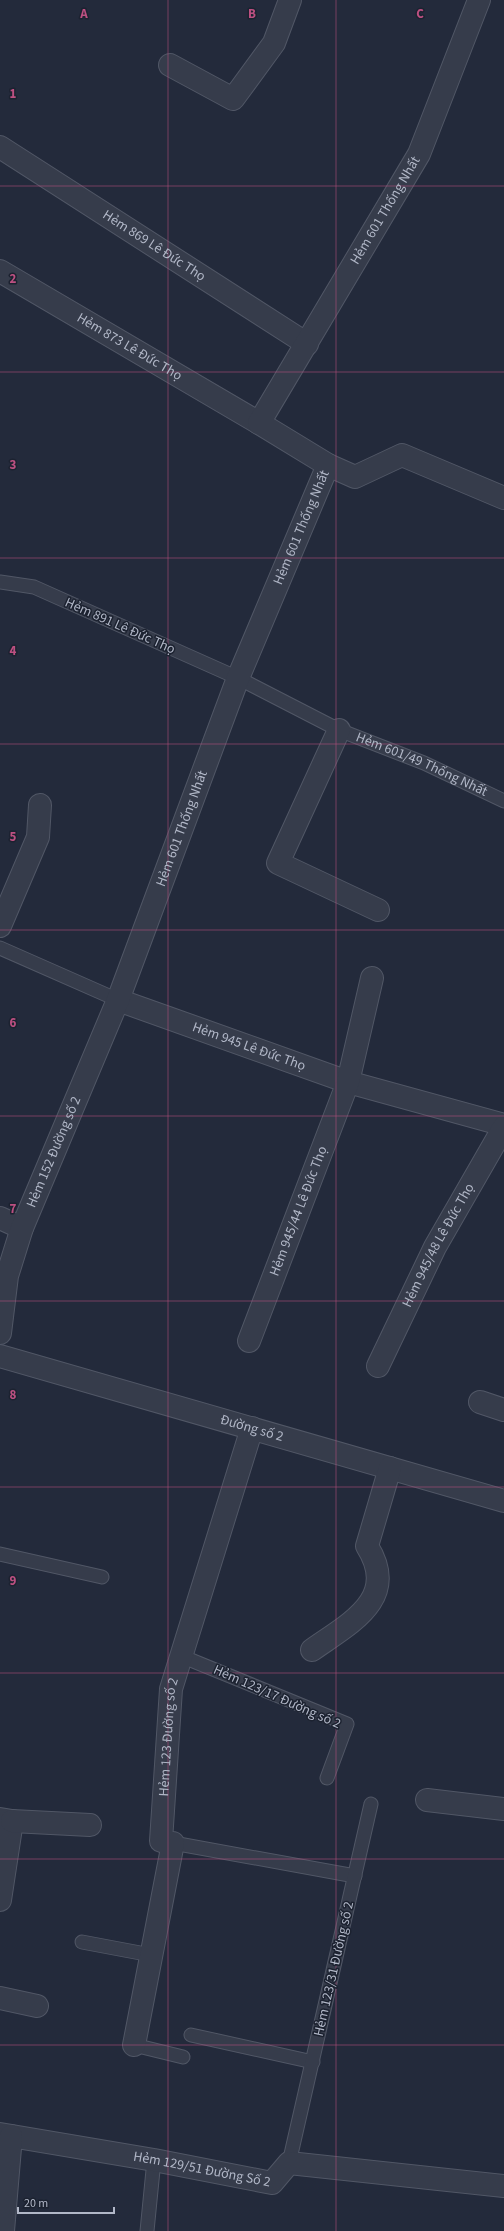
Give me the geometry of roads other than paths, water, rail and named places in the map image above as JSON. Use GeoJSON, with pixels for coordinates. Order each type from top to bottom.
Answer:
{"type":"FeatureCollection","features":[{"type":"Feature","properties":{"kind":"street"},"geometry":{"type":"LineString","coordinates":[[170,64],[233,99],[274,43],[290,0]]}},
{"type":"Feature","properties":{"kind":"street","name":"Hẻm 601 Thống Nhất"},"geometry":{"type":"LineString","coordinates":[[118,1000],[238,678],[328,465],[259,422],[307,344],[419,154],[479,0]]}},
{"type":"Feature","properties":{"kind":"street","name":"Hẻm 869 Lê Đức Thọ"},"geometry":{"type":"LineString","coordinates":[[0,147],[307,344]]}},
{"type":"Feature","properties":{"kind":"street","name":"Hẻm 873 Lê Đức Thọ"},"geometry":{"type":"LineString","coordinates":[[0,271],[259,422]]}},
{"type":"Feature","properties":{"kind":"street"},"geometry":{"type":"LineString","coordinates":[[328,465],[355,477],[402,455],[504,498]]}},
{"type":"Feature","properties":{"kind":"street","name":"Hẻm 601/49 Thống Nhất"},"geometry":{"type":"LineString","coordinates":[[339,730],[278,863],[378,910]]}},
{"type":"Feature","properties":{"kind":"street"},"geometry":{"type":"LineString","coordinates":[[0,926],[38,836],[40,805]]}},
{"type":"Feature","properties":{"kind":"street","name":"Hẻm 945/44 Lê Đức Thọ"},"geometry":{"type":"LineString","coordinates":[[249,1341],[348,1082],[372,978]]}},
{"type":"Feature","properties":{"kind":"street","name":"Hẻm 945 Lê Đức Thọ"},"geometry":{"type":"LineString","coordinates":[[118,1000],[348,1082],[504,1126]]}},
{"type":"Feature","properties":{"kind":"street","name":"Hẻm 152 Đường số 2"},"geometry":{"type":"LineString","coordinates":[[0,1333],[3,1275],[118,1000]]}},
{"type":"Feature","properties":{"kind":"street","name":"Hẻm 945/48 Lê Đức Thọ"},"geometry":{"type":"LineString","coordinates":[[378,1366],[435,1246],[504,1126]]}},
{"type":"Feature","properties":{"kind":"street"},"geometry":{"type":"LineString","coordinates":[[0,1218],[22,1228]]}},
{"type":"Feature","properties":{"kind":"street","name":"Đường số 2"},"geometry":{"type":"LineString","coordinates":[[0,1356],[504,1501]]}},
{"type":"Feature","properties":{"kind":"street"},"geometry":{"type":"LineString","coordinates":[[480,1402],[504,1410]]}},
{"type":"Feature","properties":{"kind":"street","name":"Hẻm 123 Đường số 2"},"geometry":{"type":"LineString","coordinates":[[173,1844],[161,1841],[171,1689],[252,1428]]}},
{"type":"Feature","properties":{"kind":"street"},"geometry":{"type":"LineString","coordinates":[[312,1650],[364,1614],[376,1595],[378,1577],[376,1560],[367,1546],[390,1468]]}},
{"type":"Feature","properties":{"kind":"street"},"geometry":{"type":"LineString","coordinates":[[428,1800],[504,1809]]}},
{"type":"Feature","properties":{"kind":"street"},"geometry":{"type":"LineString","coordinates":[[0,1900],[6,1820],[90,1825]]}},
{"type":"Feature","properties":{"kind":"street"},"geometry":{"type":"LineString","coordinates":[[134,2045],[173,1844]]}},
{"type":"Feature","properties":{"kind":"street"},"geometry":{"type":"LineString","coordinates":[[0,1998],[37,2006]]}},
{"type":"Feature","properties":{"kind":"street","name":"Hẻm 129/51 Đường Số 2"},"geometry":{"type":"LineString","coordinates":[[3,2231],[6,2135],[154,2160],[272,2183],[290,2163],[504,2186]]}},
{"type":"Feature","properties":{"kind":"lane","name":"Hẻm 891 Lê Đức Thọ"},"geometry":{"type":"LineString","coordinates":[[0,582],[34,587],[238,678]]}},
{"type":"Feature","properties":{"kind":"lane","name":"Hẻm 601/49 Thống Nhất"},"geometry":{"type":"LineString","coordinates":[[238,678],[339,730],[424,763],[504,801]]}},
{"type":"Feature","properties":{"kind":"lane","name":"Hẻm 945 Lê Đức Thọ"},"geometry":{"type":"LineString","coordinates":[[0,948],[118,1000]]}},
{"type":"Feature","properties":{"kind":"lane"},"geometry":{"type":"LineString","coordinates":[[0,1554],[102,1577]]}},
{"type":"Feature","properties":{"kind":"lane","name":"Hẻm 123/17 Đường số 2"},"geometry":{"type":"LineString","coordinates":[[181,1656],[347,1724],[327,1778]]}},
{"type":"Feature","properties":{"kind":"lane","name":"Hẻm 123/31 Đường số 2"},"geometry":{"type":"LineString","coordinates":[[290,2163],[371,1804]]}},
{"type":"Feature","properties":{"kind":"lane"},"geometry":{"type":"LineString","coordinates":[[173,1844],[355,1876]]}},
{"type":"Feature","properties":{"kind":"lane"},"geometry":{"type":"LineString","coordinates":[[82,1942],[151,1955]]}},
{"type":"Feature","properties":{"kind":"lane"},"geometry":{"type":"LineString","coordinates":[[191,2035],[313,2062]]}},
{"type":"Feature","properties":{"kind":"lane"},"geometry":{"type":"LineString","coordinates":[[134,2045],[183,2056]]}},
{"type":"Feature","properties":{"kind":"lane"},"geometry":{"type":"LineString","coordinates":[[147,2231],[154,2160]]}}]}
